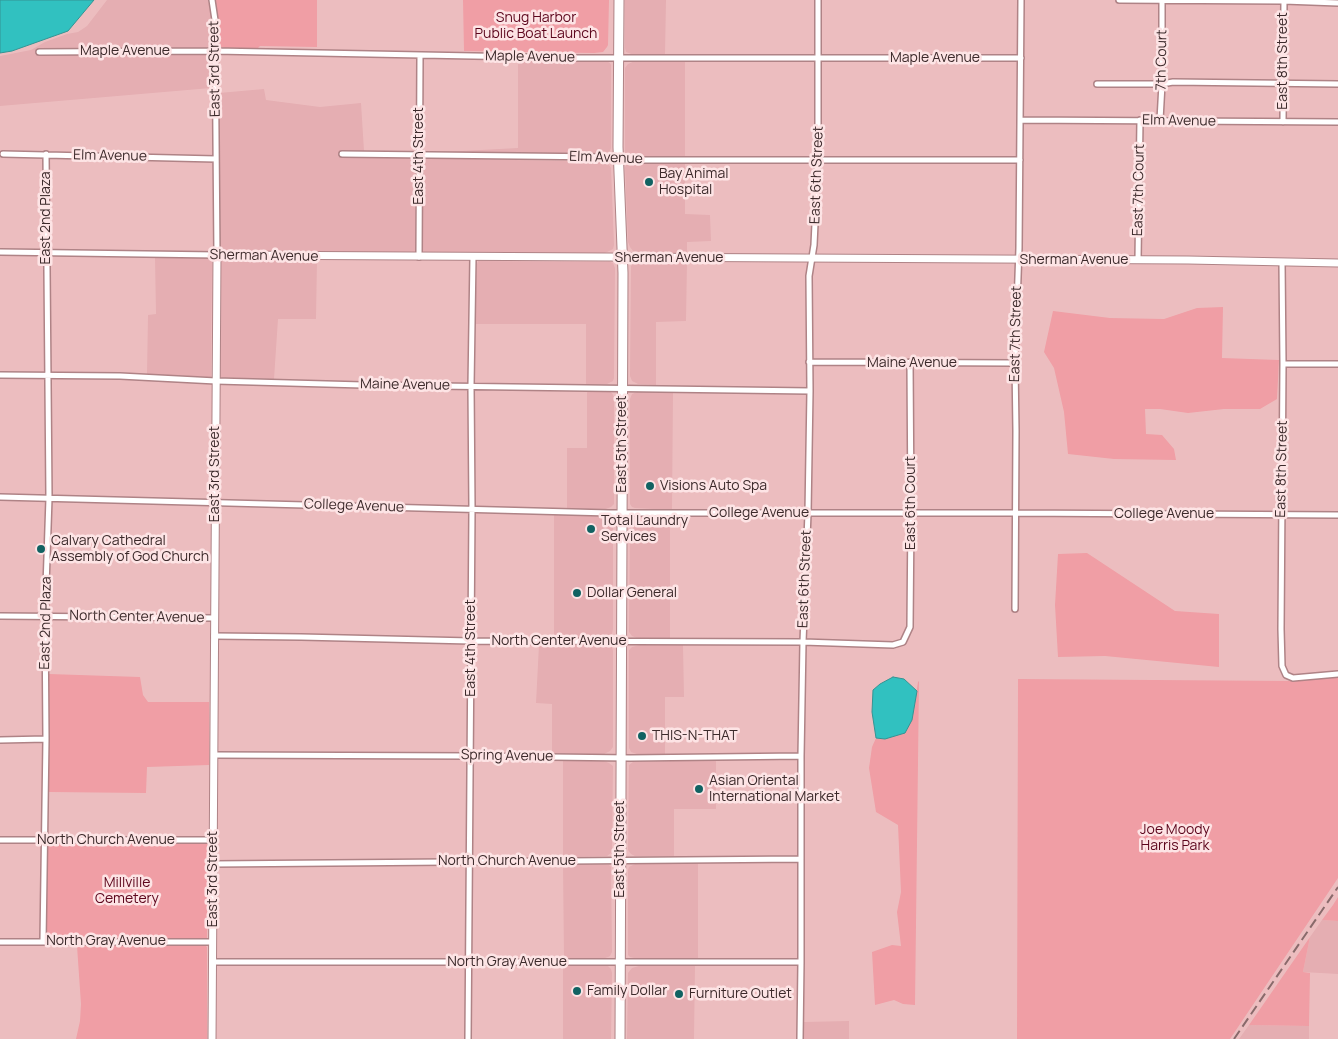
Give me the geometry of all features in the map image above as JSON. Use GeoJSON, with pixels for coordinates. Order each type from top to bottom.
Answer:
{"type":"FeatureCollection","features":[{"type":"Feature","properties":{"kind":"main road","name":"East 5th Street"},"geometry":{"type":"LineString","coordinates":[[619,0],[618,158],[622,258],[620,1039]]}},
{"type":"Feature","properties":{"kind":"street","name":"East 3rd Street"},"geometry":{"type":"LineString","coordinates":[[212,0],[215,20],[217,255],[212,1039]]}},
{"type":"Feature","properties":{"kind":"street","name":"East 6th Street"},"geometry":{"type":"LineString","coordinates":[[800,1039],[800,756],[808,513],[809,276],[814,245],[818,159],[818,0]]}},
{"type":"Feature","properties":{"kind":"street","name":"East 7th Street"},"geometry":{"type":"LineString","coordinates":[[1015,609],[1015,363],[1020,160],[1021,0]]}},
{"type":"Feature","properties":{"kind":"street"},"geometry":{"type":"LineString","coordinates":[[1119,0],[1284,0],[1338,3]]}},
{"type":"Feature","properties":{"kind":"street","name":"7th Court"},"geometry":{"type":"LineString","coordinates":[[1160,120],[1162,0]]}},
{"type":"Feature","properties":{"kind":"street","name":"East 8th Street"},"geometry":{"type":"LineString","coordinates":[[1283,122],[1284,0]]}},
{"type":"Feature","properties":{"kind":"street","name":"Maple Avenue"},"geometry":{"type":"LineString","coordinates":[[39,52],[215,51],[618,58],[1021,58]]}},
{"type":"Feature","properties":{"kind":"street","name":"East 4th Street"},"geometry":{"type":"LineString","coordinates":[[419,256],[420,56]]}},
{"type":"Feature","properties":{"kind":"street"},"geometry":{"type":"LineString","coordinates":[[1097,84],[1162,84],[1173,82],[1338,84]]}},
{"type":"Feature","properties":{"kind":"street","name":"Elm Avenue"},"geometry":{"type":"LineString","coordinates":[[1020,120],[1338,122]]}},
{"type":"Feature","properties":{"kind":"street","name":"East 7th Court"},"geometry":{"type":"LineString","coordinates":[[1138,260],[1140,120]]}},
{"type":"Feature","properties":{"kind":"street","name":"Elm Avenue"},"geometry":{"type":"LineString","coordinates":[[3,154],[216,159]]}},
{"type":"Feature","properties":{"kind":"street","name":"East 2nd Plaza"},"geometry":{"type":"LineString","coordinates":[[43,941],[46,739],[45,616],[49,498],[46,154]]}},
{"type":"Feature","properties":{"kind":"street","name":"Elm Avenue"},"geometry":{"type":"LineString","coordinates":[[342,154],[618,158],[628,160],[1020,160]]}},
{"type":"Feature","properties":{"kind":"street","name":"Sherman Avenue"},"geometry":{"type":"LineString","coordinates":[[0,252],[1338,262]]}},
{"type":"Feature","properties":{"kind":"street","name":"East 4th Street"},"geometry":{"type":"LineString","coordinates":[[468,1039],[473,257]]}},
{"type":"Feature","properties":{"kind":"street","name":"East 8th Street"},"geometry":{"type":"LineString","coordinates":[[1282,262],[1282,668],[1286,674],[1296,678],[1338,674]]}},
{"type":"Feature","properties":{"kind":"street","name":"Maine Avenue"},"geometry":{"type":"LineString","coordinates":[[809,362],[1015,363]]}},
{"type":"Feature","properties":{"kind":"street","name":"East 6th Court"},"geometry":{"type":"LineString","coordinates":[[903,642],[910,627],[910,362]]}},
{"type":"Feature","properties":{"kind":"street"},"geometry":{"type":"LineString","coordinates":[[1283,364],[1338,364]]}},
{"type":"Feature","properties":{"kind":"street","name":"Maine Avenue"},"geometry":{"type":"LineString","coordinates":[[0,375],[120,376],[363,385],[810,390]]}},
{"type":"Feature","properties":{"kind":"street","name":"College Avenue"},"geometry":{"type":"LineString","coordinates":[[0,497],[622,513],[1338,515]]}},
{"type":"Feature","properties":{"kind":"street","name":"North Center Avenue"},"geometry":{"type":"LineString","coordinates":[[0,616],[214,618]]}},
{"type":"Feature","properties":{"kind":"street","name":"North Center Avenue"},"geometry":{"type":"LineString","coordinates":[[214,636],[470,641],[803,642],[893,645],[903,642]]}},
{"type":"Feature","properties":{"kind":"street"},"geometry":{"type":"LineString","coordinates":[[0,740],[46,739]]}},
{"type":"Feature","properties":{"kind":"street","name":"Spring Avenue"},"geometry":{"type":"LineString","coordinates":[[214,755],[621,758],[800,756]]}},
{"type":"Feature","properties":{"kind":"street","name":"North Church Avenue"},"geometry":{"type":"LineString","coordinates":[[0,840],[213,840]]}},
{"type":"Feature","properties":{"kind":"street","name":"North Church Avenue"},"geometry":{"type":"LineString","coordinates":[[213,864],[800,858]]}},
{"type":"Feature","properties":{"kind":"street","name":"North Gray Avenue"},"geometry":{"type":"LineString","coordinates":[[0,942],[212,942]]}},
{"type":"Feature","properties":{"kind":"street","name":"North Gray Avenue"},"geometry":{"type":"LineString","coordinates":[[212,962],[801,962]]}},
{"type":"Feature","properties":{"kind":"shaded area"},"geometry":{"type":"Polygon","coordinates":[[[107,0],[208,0],[211,15],[211,48],[36,48],[35,55],[211,54],[211,88],[0,106],[0,56],[31,50],[45,42],[78,32],[87,26],[107,0]]]}},
{"type":"Feature","properties":{"kind":"shaded area"},"geometry":{"type":"Polygon","coordinates":[[[625,0],[666,0],[665,55],[634,55],[626,52],[625,0]]]}},
{"type":"Feature","properties":{"kind":"shaded area"},"geometry":{"type":"Polygon","coordinates":[[[518,61],[610,63],[610,151],[605,153],[443,152],[518,148],[518,61]]]}},
{"type":"Feature","properties":{"kind":"shaded area"},"geometry":{"type":"Polygon","coordinates":[[[635,61],[685,61],[685,156],[630,156],[625,154],[625,68],[628,64],[635,61]]]}},
{"type":"Feature","properties":{"kind":"shaded area"},"geometry":{"type":"Polygon","coordinates":[[[264,89],[266,100],[320,107],[361,103],[364,151],[339,151],[338,157],[415,158],[415,252],[220,252],[219,93],[264,89]]]}},
{"type":"Feature","properties":{"kind":"shaded area"},"geometry":{"type":"Polygon","coordinates":[[[423,158],[607,162],[611,168],[613,249],[605,253],[574,254],[423,252],[423,158]]]}},
{"type":"Feature","properties":{"kind":"shaded area"},"geometry":{"type":"Polygon","coordinates":[[[630,163],[685,163],[685,214],[710,215],[711,241],[687,242],[687,255],[633,251],[628,242],[625,167],[630,163]]]}},
{"type":"Feature","properties":{"kind":"shaded area"},"geometry":{"type":"Polygon","coordinates":[[[155,257],[212,258],[211,377],[147,374],[148,315],[156,314],[155,257]]]}},
{"type":"Feature","properties":{"kind":"shaded area"},"geometry":{"type":"Polygon","coordinates":[[[220,258],[317,259],[316,319],[278,319],[274,379],[219,377],[220,258]]]}},
{"type":"Feature","properties":{"kind":"shaded area"},"geometry":{"type":"Polygon","coordinates":[[[478,261],[613,263],[615,268],[613,381],[607,384],[586,384],[586,324],[475,324],[478,261]]]}},
{"type":"Feature","properties":{"kind":"shaded area"},"geometry":{"type":"Polygon","coordinates":[[[687,261],[686,321],[656,322],[656,385],[638,384],[632,381],[630,376],[631,266],[634,263],[640,262],[687,261]]]}},
{"type":"Feature","properties":{"kind":"shaded area"},"geometry":{"type":"Polygon","coordinates":[[[587,391],[608,391],[614,397],[614,504],[603,510],[567,509],[567,448],[587,448],[587,391]]]}},
{"type":"Feature","properties":{"kind":"shaded area"},"geometry":{"type":"Polygon","coordinates":[[[637,392],[673,392],[672,510],[635,508],[630,504],[630,399],[632,394],[637,392]]]}},
{"type":"Feature","properties":{"kind":"shaded area"},"geometry":{"type":"Polygon","coordinates":[[[554,515],[599,516],[613,521],[613,629],[612,634],[609,636],[602,638],[554,638],[554,515]]]}},
{"type":"Feature","properties":{"kind":"shaded area"},"geometry":{"type":"Polygon","coordinates":[[[670,516],[670,638],[637,638],[629,632],[630,522],[636,517],[670,516]]]}},
{"type":"Feature","properties":{"kind":"shaded area"},"geometry":{"type":"Polygon","coordinates":[[[539,645],[606,645],[612,647],[613,747],[610,751],[602,755],[552,753],[552,704],[536,703],[539,645]]]}},
{"type":"Feature","properties":{"kind":"shaded area"},"geometry":{"type":"Polygon","coordinates":[[[640,645],[683,645],[684,697],[665,697],[665,755],[637,754],[631,752],[629,748],[629,650],[640,645]]]}},
{"type":"Feature","properties":{"kind":"shaded area"},"geometry":{"type":"Polygon","coordinates":[[[563,760],[601,760],[613,766],[612,849],[611,853],[607,856],[563,857],[563,760]]]}},
{"type":"Feature","properties":{"kind":"shaded area"},"geometry":{"type":"Polygon","coordinates":[[[716,760],[716,809],[674,809],[674,856],[635,856],[631,854],[628,850],[629,765],[633,762],[716,760]]]}},
{"type":"Feature","properties":{"kind":"shaded area"},"geometry":{"type":"Polygon","coordinates":[[[698,862],[698,959],[630,957],[628,955],[629,867],[637,863],[698,862]]]}},
{"type":"Feature","properties":{"kind":"shaded area"},"geometry":{"type":"Polygon","coordinates":[[[563,864],[609,865],[611,867],[612,952],[608,957],[564,959],[563,864]]]}},
{"type":"Feature","properties":{"kind":"shaded area"},"geometry":{"type":"Polygon","coordinates":[[[1322,920],[1338,921],[1338,974],[1303,972],[1310,937],[1322,920]]]}},
{"type":"Feature","properties":{"kind":"shaded area"},"geometry":{"type":"Polygon","coordinates":[[[563,965],[602,965],[608,966],[611,969],[611,1039],[563,1039],[563,965]]]}},
{"type":"Feature","properties":{"kind":"shaded area"},"geometry":{"type":"Polygon","coordinates":[[[642,965],[695,965],[694,1039],[627,1039],[628,973],[632,968],[642,965]]]}},
{"type":"Feature","properties":{"kind":"shaded area"},"geometry":{"type":"Polygon","coordinates":[[[849,1021],[849,1039],[804,1039],[804,1022],[849,1021]]]}},
{"type":"Feature","properties":{"kind":"shaded area"},"geometry":{"type":"Polygon","coordinates":[[[1249,1025],[1309,1026],[1309,1039],[1239,1039],[1249,1025]]]}},
{"type":"Feature","properties":{"kind":"green space"},"geometry":{"type":"Polygon","coordinates":[[[216,0],[317,0],[317,47],[221,47],[219,45],[216,0]]]}},
{"type":"Feature","properties":{"kind":"green space","name":"Snug Harbor Public Boat Launch"},"geometry":{"type":"Polygon","coordinates":[[[463,0],[609,0],[608,45],[603,52],[594,53],[464,51],[463,0]]]}},
{"type":"Feature","properties":{"kind":"green space"},"geometry":{"type":"Polygon","coordinates":[[[1223,307],[1222,358],[1279,360],[1277,399],[1260,409],[1224,409],[1188,413],[1145,409],[1146,434],[1162,435],[1174,449],[1176,460],[1114,459],[1068,454],[1064,412],[1054,368],[1044,352],[1053,311],[1110,318],[1164,319],[1197,308],[1223,307]]]}},
{"type":"Feature","properties":{"kind":"green space"},"geometry":{"type":"Polygon","coordinates":[[[1087,553],[1175,611],[1219,614],[1219,667],[1105,656],[1058,657],[1055,605],[1058,554],[1087,553]]]}},
{"type":"Feature","properties":{"kind":"green space"},"geometry":{"type":"Polygon","coordinates":[[[49,674],[140,677],[143,695],[148,702],[209,702],[209,765],[147,767],[146,793],[49,792],[49,674]]]}},
{"type":"Feature","properties":{"kind":"green space","name":"Joe Moody Harris Park"},"geometry":{"type":"Polygon","coordinates":[[[1338,677],[1338,878],[1230,1039],[1017,1039],[1018,679],[1292,681],[1338,677]]]}},
{"type":"Feature","properties":{"kind":"green space"},"geometry":{"type":"Polygon","coordinates":[[[919,681],[915,1005],[903,1004],[894,1000],[875,1005],[872,952],[892,945],[901,946],[897,912],[901,892],[898,825],[876,812],[869,768],[872,747],[876,738],[885,739],[912,719],[919,681]]]}},
{"type":"Feature","properties":{"kind":"green space","name":"Millville Cemetery"},"geometry":{"type":"Polygon","coordinates":[[[48,843],[206,843],[208,846],[207,938],[49,938],[47,934],[48,843]]]}},
{"type":"Feature","properties":{"kind":"green space"},"geometry":{"type":"Polygon","coordinates":[[[1338,897],[1338,921],[1322,920],[1333,905],[1338,897]]]}},
{"type":"Feature","properties":{"kind":"green space"},"geometry":{"type":"Polygon","coordinates":[[[1310,937],[1303,972],[1310,973],[1309,1026],[1249,1025],[1310,937]]]}},
{"type":"Feature","properties":{"kind":"green space","name":"Millville Cemetery"},"geometry":{"type":"Polygon","coordinates":[[[204,944],[207,947],[207,1039],[76,1039],[81,1004],[78,945],[204,944]]]}},
{"type":"Feature","properties":{"kind":"water"},"geometry":{"type":"Polygon","coordinates":[[[0,0],[94,0],[68,31],[12,51],[0,53],[0,0]]]}},
{"type":"Feature","properties":{"kind":"water"},"geometry":{"type":"Polygon","coordinates":[[[893,677],[904,679],[917,691],[912,720],[905,733],[885,739],[876,738],[872,712],[873,690],[893,677]]]}},
{"type":"Feature","properties":{"kind":"railway"},"geometry":{"type":"LineString","coordinates":[[1234,1039],[1338,887]]}},
{"type":"Feature","properties":{"kind":"place","name":"Bay Animal Hospital"},"geometry":{"type":"Point","coordinates":[649,182]}},
{"type":"Feature","properties":{"kind":"place","name":"Visions Auto Spa"},"geometry":{"type":"Point","coordinates":[650,486]}},
{"type":"Feature","properties":{"kind":"place","name":"Total Laundry Services"},"geometry":{"type":"Point","coordinates":[591,529]}},
{"type":"Feature","properties":{"kind":"place","name":"Calvary Cathedral Assembly of God Church"},"geometry":{"type":"Point","coordinates":[41,549]}},
{"type":"Feature","properties":{"kind":"place","name":"Dollar General"},"geometry":{"type":"Point","coordinates":[577,593]}},
{"type":"Feature","properties":{"kind":"place","name":"THIS-N-THAT"},"geometry":{"type":"Point","coordinates":[642,736]}},
{"type":"Feature","properties":{"kind":"place","name":"Asian Oriental International Market"},"geometry":{"type":"Point","coordinates":[699,789]}},
{"type":"Feature","properties":{"kind":"place","name":"Family Dollar"},"geometry":{"type":"Point","coordinates":[577,991]}},
{"type":"Feature","properties":{"kind":"place","name":"Furniture Outlet"},"geometry":{"type":"Point","coordinates":[679,994]}}]}
